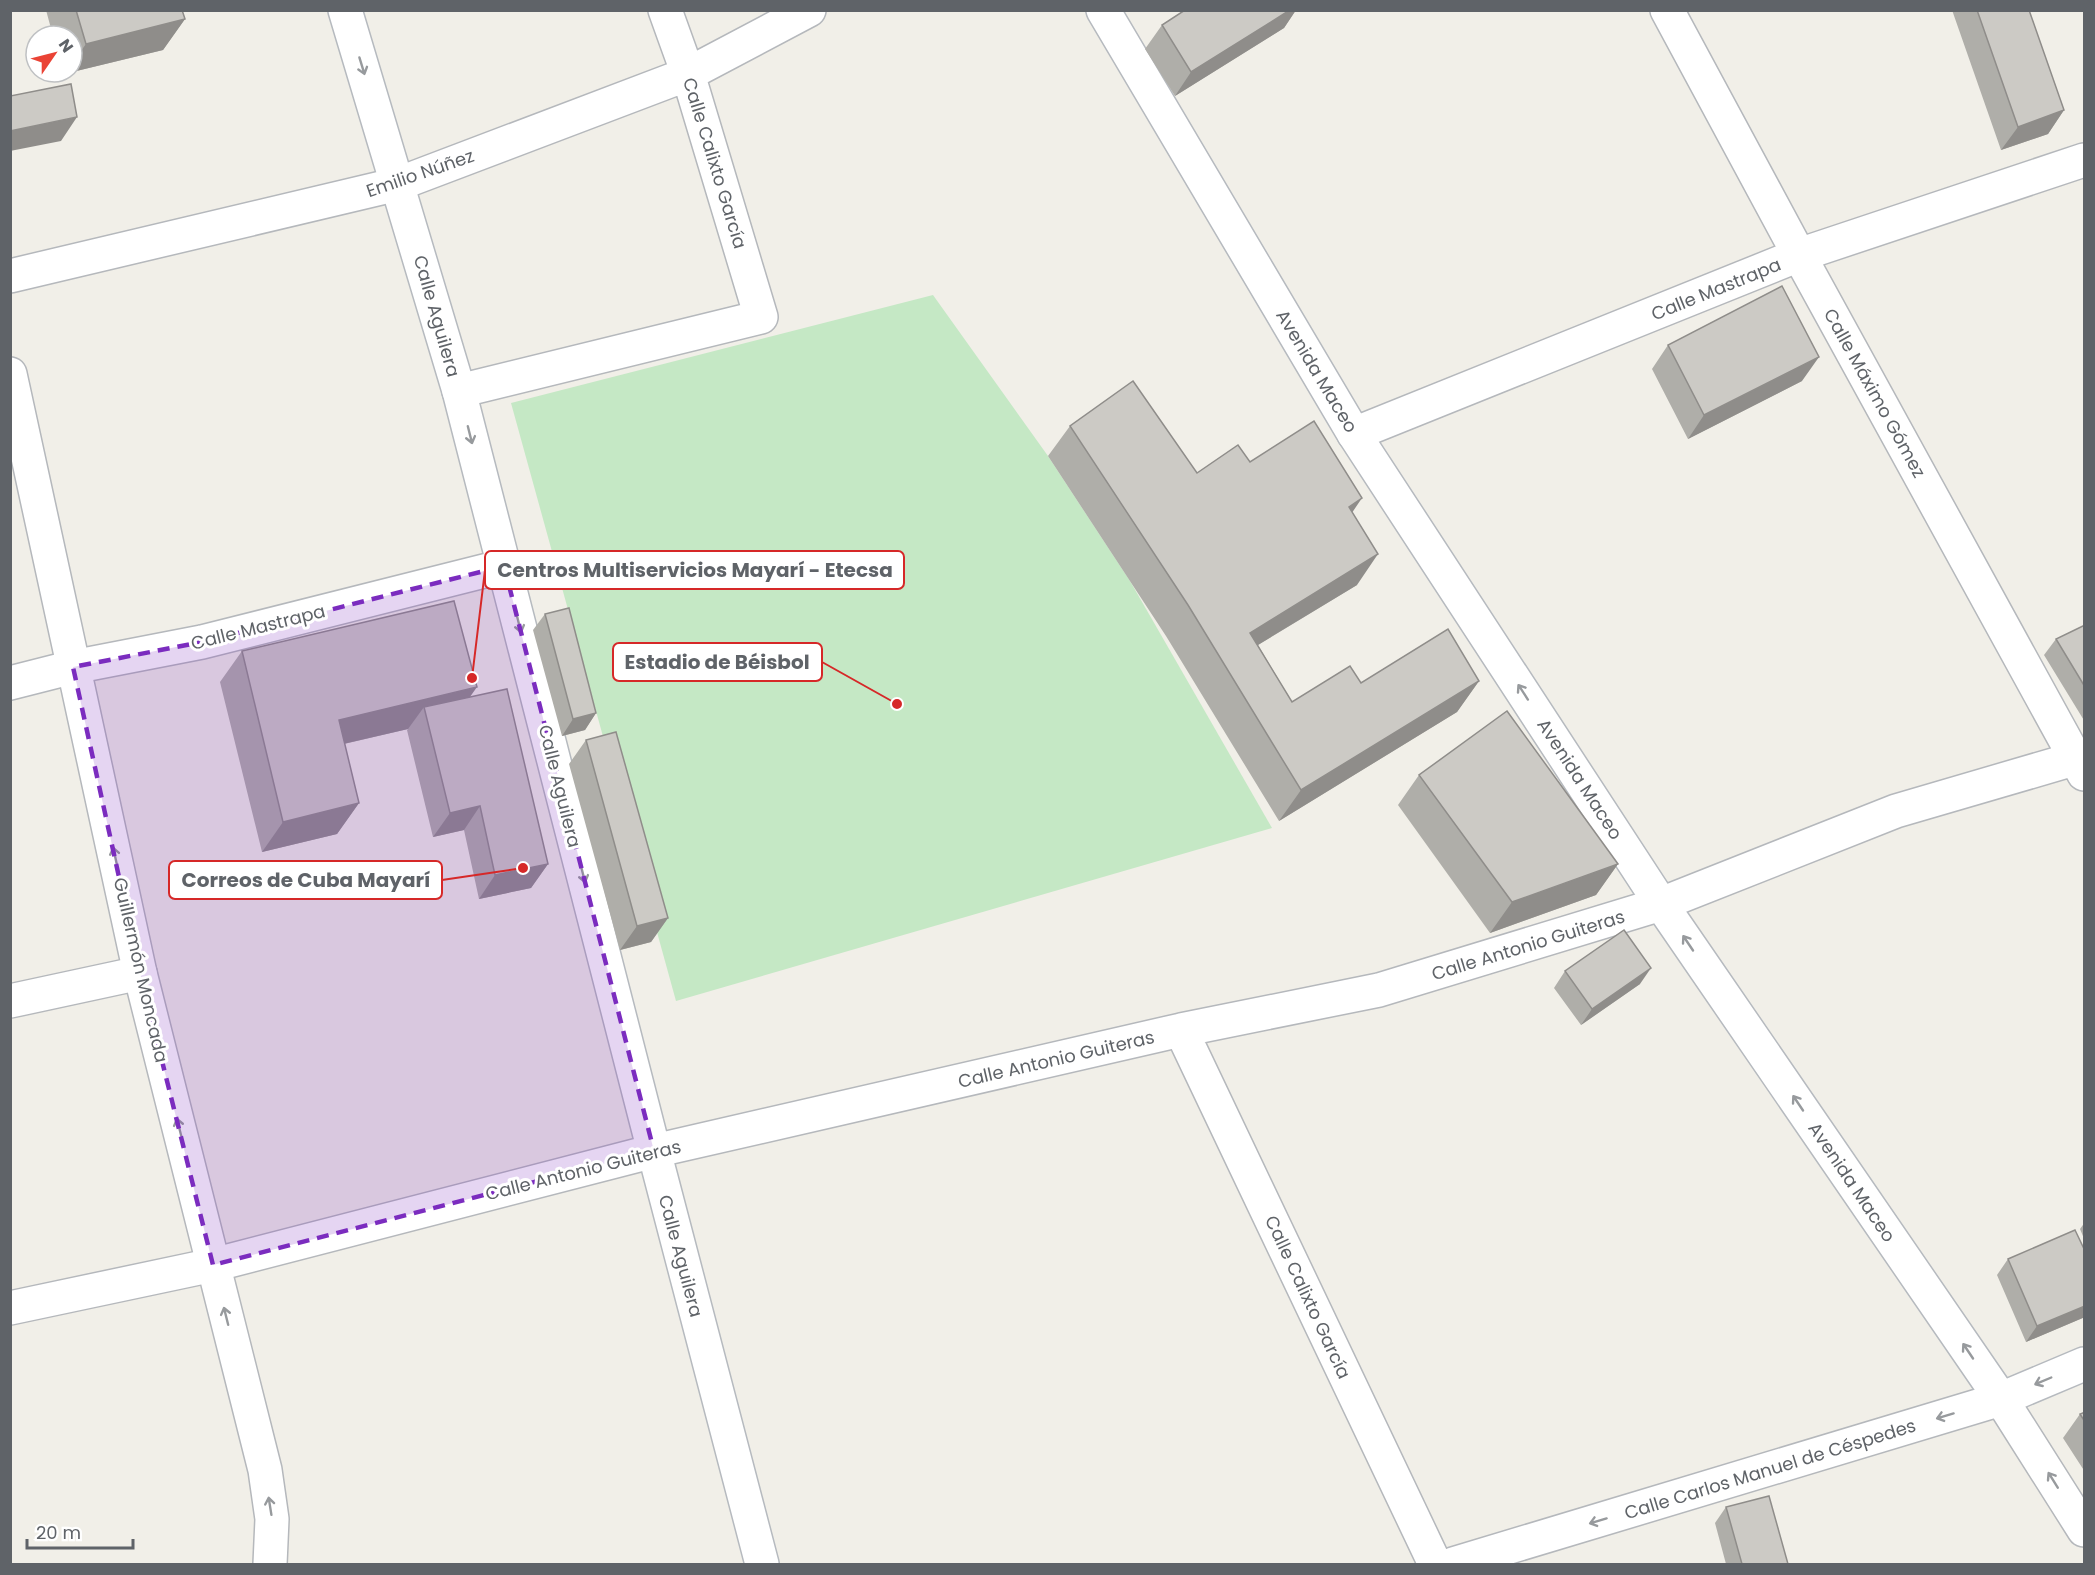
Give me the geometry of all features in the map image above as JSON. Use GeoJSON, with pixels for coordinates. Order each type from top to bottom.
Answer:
{"type":"FeatureCollection","features":[{"type":"Feature","properties":{"kind":"street","name":"Calle Aguilera"},"geometry":{"type":"LineString","coordinates":[[345,10],[459,391],[762,1564]]}},
{"type":"Feature","properties":{"kind":"street","name":"Calle Calixto García"},"geometry":{"type":"LineString","coordinates":[[459,391],[761,317],[688,74],[665,10]]}},
{"type":"Feature","properties":{"kind":"street","name":"Emilio Núñez"},"geometry":{"type":"LineString","coordinates":[[10,276],[398,184],[688,74],[809,10]]}},
{"type":"Feature","properties":{"kind":"street","name":"Avenida Maceo"},"geometry":{"type":"LineString","coordinates":[[1103,10],[1354,434],[1661,904],[2001,1399],[2085,1530]]}},
{"type":"Feature","properties":{"kind":"street","name":"Calle Máximo Gómez"},"geometry":{"type":"LineString","coordinates":[[1667,10],[1798,255],[2082,763]]}},
{"type":"Feature","properties":{"kind":"street","name":"Calle Mastrapa"},"geometry":{"type":"LineString","coordinates":[[1354,434],[1798,255],[2085,160]]}},
{"type":"Feature","properties":{"kind":"street","name":"Guillermón Moncada"},"geometry":{"type":"LineString","coordinates":[[10,374],[140,973],[265,1470],[272,1519],[270,1564]]}},
{"type":"Feature","properties":{"kind":"street","name":"Calle Mastrapa"},"geometry":{"type":"LineString","coordinates":[[10,683],[202,642],[504,566]]}},
{"type":"Feature","properties":{"kind":"street","name":"Calle Antonio Guiteras"},"geometry":{"type":"LineString","coordinates":[[10,1308],[213,1264],[654,1151],[1181,1030],[1379,990],[1661,904],[1896,811],[2082,763]]}},
{"type":"Feature","properties":{"kind":"street"},"geometry":{"type":"LineString","coordinates":[[10,1001],[140,973]]}},
{"type":"Feature","properties":{"kind":"street","name":"Calle Calixto García"},"geometry":{"type":"LineString","coordinates":[[1181,1030],[1454,1564]]}},
{"type":"Feature","properties":{"kind":"street","name":"Calle Carlos Manuel de Céspedes"},"geometry":{"type":"LineString","coordinates":[[1454,1564],[2001,1399],[2085,1364]]}},
{"type":"Feature","properties":{"kind":"highlighted area"},"geometry":{"type":"Polygon","coordinates":[[[504,566],[654,1151],[213,1265],[140,973],[73,667],[202,642],[504,566]]]}},
{"type":"Feature","properties":{"kind":"green space"},"geometry":{"type":"Polygon","coordinates":[[[933,295],[1048,456],[1130,581],[1272,828],[676,1001],[511,403],[933,295]]]}},
{"type":"Feature","properties":{"kind":"building"},"geometry":{"type":"Polygon","coordinates":[[[76,10],[182,10],[185,19],[86,44],[84,24],[80,24],[76,10]]]}},
{"type":"Feature","properties":{"kind":"building"},"geometry":{"type":"Polygon","coordinates":[[[1185,10],[1290,10],[1191,72],[1162,25],[1185,10]]]}},
{"type":"Feature","properties":{"kind":"building"},"geometry":{"type":"Polygon","coordinates":[[[1977,10],[2029,10],[2064,110],[2018,127],[1977,10]]]}},
{"type":"Feature","properties":{"kind":"building"},"geometry":{"type":"Polygon","coordinates":[[[71,84],[77,117],[10,131],[10,96],[71,84]]]}},
{"type":"Feature","properties":{"kind":"building"},"geometry":{"type":"Polygon","coordinates":[[[1782,286],[1819,357],[1704,415],[1668,345],[1782,286]]]}},
{"type":"Feature","properties":{"kind":"building"},"geometry":{"type":"Polygon","coordinates":[[[1133,381],[1197,473],[1238,445],[1250,462],[1314,421],[1362,498],[1349,507],[1378,554],[1250,633],[1292,702],[1350,666],[1361,683],[1448,629],[1479,681],[1301,790],[1188,605],[1070,426],[1133,381]]]}},
{"type":"Feature","properties":{"kind":"building"},"geometry":{"type":"Polygon","coordinates":[[[454,601],[477,687],[339,720],[359,803],[283,822],[242,651],[454,601]]]}},
{"type":"Feature","properties":{"kind":"building"},"geometry":{"type":"Polygon","coordinates":[[[569,608],[596,713],[573,719],[545,614],[569,608]]]}},
{"type":"Feature","properties":{"kind":"building"},"geometry":{"type":"Polygon","coordinates":[[[2085,625],[2085,687],[2056,639],[2085,625]]]}},
{"type":"Feature","properties":{"kind":"building"},"geometry":{"type":"Polygon","coordinates":[[[507,689],[548,864],[495,875],[480,806],[450,813],[424,707],[507,689]]]}},
{"type":"Feature","properties":{"kind":"building"},"geometry":{"type":"Polygon","coordinates":[[[1507,711],[1618,864],[1512,902],[1419,775],[1507,711]]]}},
{"type":"Feature","properties":{"kind":"building"},"geometry":{"type":"Polygon","coordinates":[[[616,732],[668,918],[637,926],[586,740],[616,732]]]}},
{"type":"Feature","properties":{"kind":"building"},"geometry":{"type":"Polygon","coordinates":[[[1624,930],[1651,968],[1592,1009],[1565,971],[1624,930]]]}},
{"type":"Feature","properties":{"kind":"building"},"geometry":{"type":"Polygon","coordinates":[[[2075,1230],[2085,1251],[2085,1306],[2037,1326],[2008,1259],[2075,1230]]]}},
{"type":"Feature","properties":{"kind":"building"},"geometry":{"type":"Polygon","coordinates":[[[2085,1412],[2085,1422],[2080,1414],[2085,1412]]]}},
{"type":"Feature","properties":{"kind":"building"},"geometry":{"type":"Polygon","coordinates":[[[1769,1496],[1788,1564],[1742,1564],[1726,1507],[1769,1496]]]}},
{"type":"Feature","properties":{"kind":"place","name":"Centros Multiservicios Mayarí - Etecsa"},"geometry":{"type":"Point","coordinates":[472,678]}},
{"type":"Feature","properties":{"kind":"place","name":"Estadio de Béisbol"},"geometry":{"type":"Point","coordinates":[897,704]}},
{"type":"Feature","properties":{"kind":"place","name":"Correos de Cuba Mayarí"},"geometry":{"type":"Point","coordinates":[523,868]}}]}
